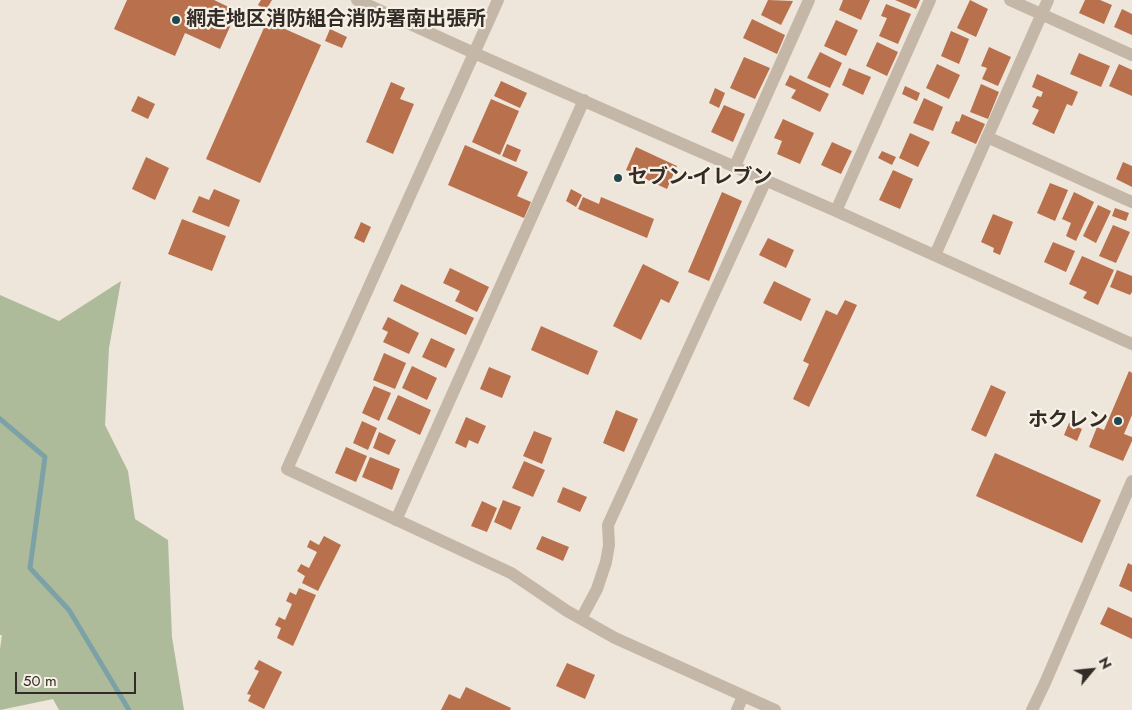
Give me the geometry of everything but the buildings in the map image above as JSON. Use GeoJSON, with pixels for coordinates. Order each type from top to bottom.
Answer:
{"type":"FeatureCollection","features":[{"type":"Feature","properties":{"kind":"street"},"geometry":{"type":"LineString","coordinates":[[357,0],[735,166],[1132,344]]}},
{"type":"Feature","properties":{"kind":"street"},"geometry":{"type":"LineString","coordinates":[[498,0],[287,469],[511,573],[567,611],[615,638],[774,710]]}},
{"type":"Feature","properties":{"kind":"street"},"geometry":{"type":"LineString","coordinates":[[735,166],[809,0]]}},
{"type":"Feature","properties":{"kind":"street"},"geometry":{"type":"LineString","coordinates":[[836,211],[930,0]]}},
{"type":"Feature","properties":{"kind":"street"},"geometry":{"type":"LineString","coordinates":[[1010,0],[1132,55]]}},
{"type":"Feature","properties":{"kind":"street"},"geometry":{"type":"LineString","coordinates":[[934,255],[1048,0]]}},
{"type":"Feature","properties":{"kind":"street"},"geometry":{"type":"LineString","coordinates":[[396,520],[584,100]]}},
{"type":"Feature","properties":{"kind":"street"},"geometry":{"type":"LineString","coordinates":[[987,137],[1132,202]]}},
{"type":"Feature","properties":{"kind":"street"},"geometry":{"type":"LineString","coordinates":[[581,618],[597,589],[606,562],[609,545],[608,525],[766,180]]}},
{"type":"Feature","properties":{"kind":"street"},"geometry":{"type":"LineString","coordinates":[[1032,710],[1132,481]]}},
{"type":"Feature","properties":{"kind":"street"},"geometry":{"type":"LineString","coordinates":[[737,710],[743,696]]}},
{"type":"Feature","properties":{"kind":"green space"},"geometry":{"type":"Polygon","coordinates":[[[121,281],[109,348],[105,425],[128,471],[135,519],[168,540],[172,637],[184,710],[59,710],[53,699],[0,710],[0,649],[2,635],[0,635],[0,295],[59,321],[121,281]]]}},
{"type":"Feature","properties":{"kind":"waterway"},"geometry":{"type":"LineString","coordinates":[[0,419],[45,457],[30,568],[69,610],[129,710]]}},
{"type":"Feature","properties":{"kind":"place","name":"網走地区消防組合消防署南出張所"},"geometry":{"type":"Point","coordinates":[176,20]}},
{"type":"Feature","properties":{"kind":"place","name":"セブン-イレブン"},"geometry":{"type":"Point","coordinates":[618,178]}},
{"type":"Feature","properties":{"kind":"place","name":"ホクレン"},"geometry":{"type":"Point","coordinates":[1118,421]}}]}
